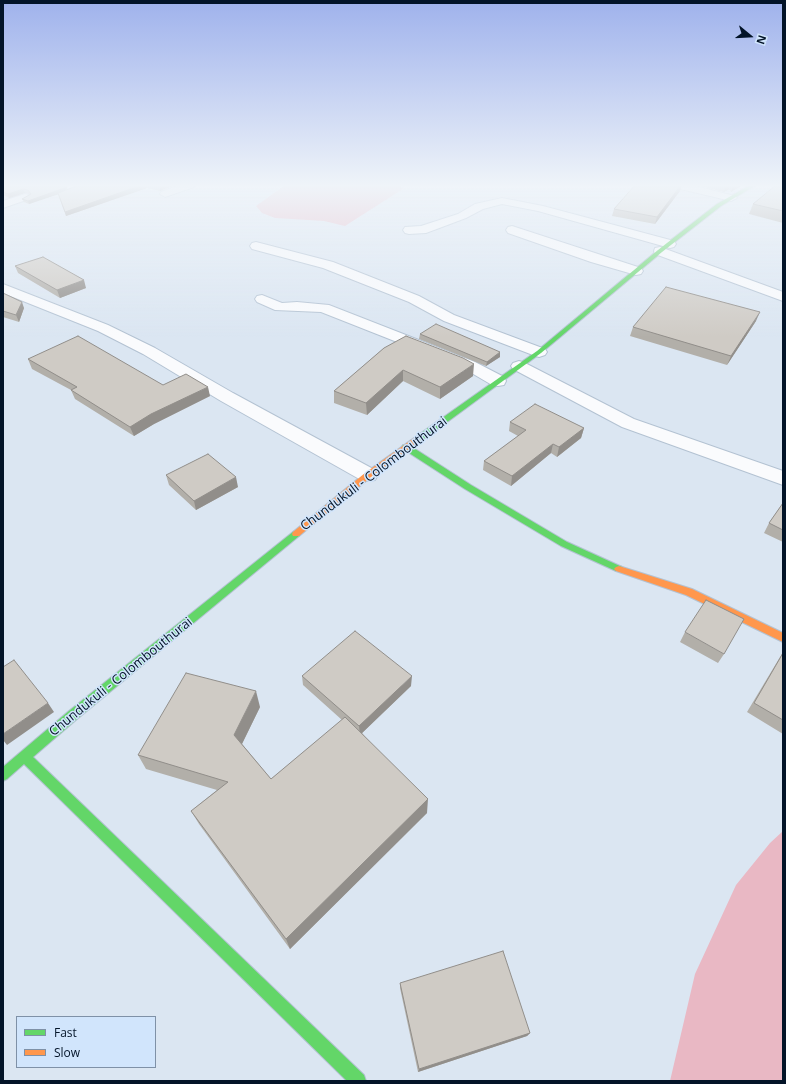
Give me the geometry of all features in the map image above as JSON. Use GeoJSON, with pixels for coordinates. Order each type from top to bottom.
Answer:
{"type":"FeatureCollection","features":[{"type":"Feature","properties":{"kind":"main road","name":"Chundukuli - Colombouthurai"},"geometry":{"type":"LineString","coordinates":[[3,775],[368,476],[539,352],[680,236]]}},
{"type":"Feature","properties":{"kind":"main road"},"geometry":{"type":"LineString","coordinates":[[406,448],[564,544],[617,568],[688,592],[783,638]]}},
{"type":"Feature","properties":{"kind":"main road"},"geometry":{"type":"LineString","coordinates":[[25,757],[358,1081]]}},
{"type":"Feature","properties":{"kind":"street"},"geometry":{"type":"LineString","coordinates":[[528,236],[596,260],[636,271]]}},
{"type":"Feature","properties":{"kind":"street"},"geometry":{"type":"LineString","coordinates":[[629,236],[665,247],[783,297]]}},
{"type":"Feature","properties":{"kind":"street"},"geometry":{"type":"LineString","coordinates":[[256,246],[328,265],[414,299],[449,318],[539,352]]}},
{"type":"Feature","properties":{"kind":"street"},"geometry":{"type":"LineString","coordinates":[[3,288],[96,325],[123,338],[368,476]]}},
{"type":"Feature","properties":{"kind":"street"},"geometry":{"type":"LineString","coordinates":[[262,299],[280,307],[297,306],[324,308],[469,365],[498,381]]}},
{"type":"Feature","properties":{"kind":"street"},"geometry":{"type":"LineString","coordinates":[[519,366],[628,422],[783,478]]}},
{"type":"Feature","properties":{"kind":"shaded area"},"geometry":{"type":"Polygon","coordinates":[[[783,831],[783,1081],[670,1081],[695,974],[736,885],[770,843],[783,831]]]}},
{"type":"Feature","properties":{"kind":"building"},"geometry":{"type":"Polygon","coordinates":[[[43,257],[84,280],[57,290],[15,266],[43,257]]]}},
{"type":"Feature","properties":{"kind":"building"},"geometry":{"type":"Polygon","coordinates":[[[666,287],[760,312],[731,356],[633,327],[666,287]]]}},
{"type":"Feature","properties":{"kind":"building"},"geometry":{"type":"Polygon","coordinates":[[[3,293],[22,302],[16,315],[3,311],[3,293]]]}},
{"type":"Feature","properties":{"kind":"building"},"geometry":{"type":"Polygon","coordinates":[[[436,324],[500,352],[487,362],[420,334],[436,324]]]}},
{"type":"Feature","properties":{"kind":"building"},"geometry":{"type":"Polygon","coordinates":[[[78,336],[163,385],[186,374],[208,387],[151,414],[130,427],[71,390],[77,387],[28,359],[78,336]]]}},
{"type":"Feature","properties":{"kind":"building"},"geometry":{"type":"Polygon","coordinates":[[[406,336],[463,358],[474,364],[440,387],[403,370],[366,403],[334,391],[384,348],[406,336]]]}},
{"type":"Feature","properties":{"kind":"building"},"geometry":{"type":"Polygon","coordinates":[[[535,404],[584,428],[559,447],[553,444],[512,476],[484,461],[526,430],[510,422],[535,404]]]}},
{"type":"Feature","properties":{"kind":"building"},"geometry":{"type":"Polygon","coordinates":[[[208,454],[236,477],[194,501],[166,475],[208,454]]]}},
{"type":"Feature","properties":{"kind":"building"},"geometry":{"type":"Polygon","coordinates":[[[783,503],[783,530],[769,523],[783,503]]]}},
{"type":"Feature","properties":{"kind":"building"},"geometry":{"type":"Polygon","coordinates":[[[706,600],[744,619],[724,654],[685,632],[706,600]]]}},
{"type":"Feature","properties":{"kind":"building"},"geometry":{"type":"Polygon","coordinates":[[[355,631],[412,676],[359,726],[302,676],[355,631]]]}},
{"type":"Feature","properties":{"kind":"building"},"geometry":{"type":"Polygon","coordinates":[[[783,653],[783,720],[754,703],[783,653]]]}},
{"type":"Feature","properties":{"kind":"building"},"geometry":{"type":"Polygon","coordinates":[[[14,660],[48,703],[3,734],[3,667],[14,660]]]}},
{"type":"Feature","properties":{"kind":"building"},"geometry":{"type":"Polygon","coordinates":[[[186,673],[256,691],[234,735],[271,779],[345,717],[428,799],[286,939],[191,811],[228,782],[138,755],[186,673]]]}},
{"type":"Feature","properties":{"kind":"building"},"geometry":{"type":"Polygon","coordinates":[[[503,951],[530,1033],[419,1069],[400,983],[503,951]]]}},
{"type":"Feature","properties":{"kind":"traffic: fast"},"geometry":{"type":"LineString","coordinates":[[417,440],[539,352],[680,236]]}},
{"type":"Feature","properties":{"kind":"traffic: fast"},"geometry":{"type":"LineString","coordinates":[[406,447],[468,487],[564,544],[619,569]]}},
{"type":"Feature","properties":{"kind":"traffic: fast"},"geometry":{"type":"LineString","coordinates":[[3,775],[73,715],[296,534]]}},
{"type":"Feature","properties":{"kind":"traffic: fast"},"geometry":{"type":"LineString","coordinates":[[25,757],[358,1081]]}},
{"type":"Feature","properties":{"kind":"traffic: slow"},"geometry":{"type":"LineString","coordinates":[[296,534],[368,475],[417,440]]}},
{"type":"Feature","properties":{"kind":"traffic: slow"},"geometry":{"type":"LineString","coordinates":[[619,569],[689,592],[783,638]]}}]}
